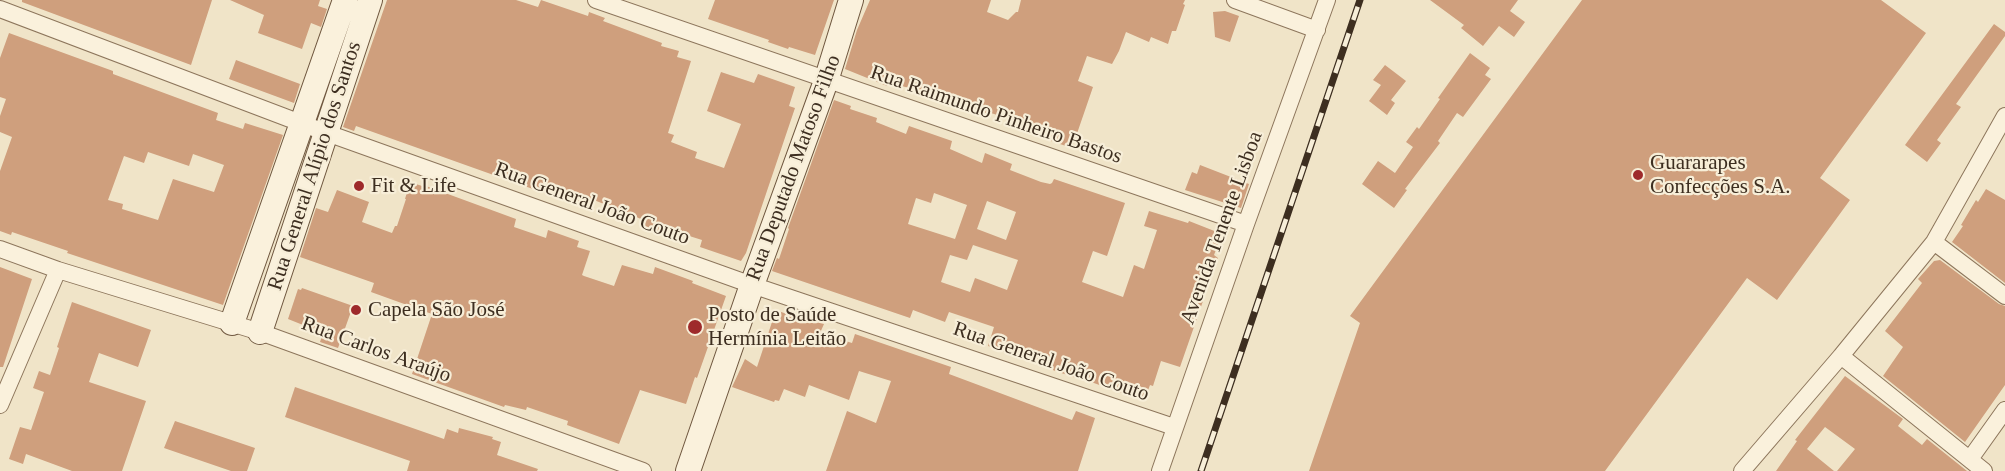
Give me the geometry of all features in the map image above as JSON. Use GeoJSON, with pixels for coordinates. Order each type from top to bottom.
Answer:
{"type":"FeatureCollection","features":[{"type":"Feature","properties":{"kind":"street","name":"Rua General Alípio dos Santos"},"geometry":{"type":"LineString","coordinates":[[232,323],[345,0]]}},
{"type":"Feature","properties":{"kind":"street","name":"Rua General Alípio dos Santos"},"geometry":{"type":"LineString","coordinates":[[260,332],[370,0]]}},
{"type":"Feature","properties":{"kind":"street","name":"Rua Raimundo Pinheiro Bastos"},"geometry":{"type":"LineString","coordinates":[[596,0],[1246,224]]}},
{"type":"Feature","properties":{"kind":"street","name":"Rua Deputado Matoso Filho"},"geometry":{"type":"LineString","coordinates":[[688,471],[826,81],[851,0]]}},
{"type":"Feature","properties":{"kind":"street"},"geometry":{"type":"LineString","coordinates":[[1235,0],[1317,30]]}},
{"type":"Feature","properties":{"kind":"street","name":"Avenida Tenente Lisboa"},"geometry":{"type":"LineString","coordinates":[[1160,471],[1327,0]]}},
{"type":"Feature","properties":{"kind":"street","name":"Rua General João Couto"},"geometry":{"type":"LineString","coordinates":[[0,9],[327,133],[752,285],[1174,427]]}},
{"type":"Feature","properties":{"kind":"street"},"geometry":{"type":"LineString","coordinates":[[1742,471],[1935,242],[2005,116]]}},
{"type":"Feature","properties":{"kind":"street"},"geometry":{"type":"LineString","coordinates":[[1935,242],[2005,296]]}},
{"type":"Feature","properties":{"kind":"street","name":"Rua Carlos Araújo"},"geometry":{"type":"LineString","coordinates":[[0,249],[57,270],[260,332],[643,471]]}},
{"type":"Feature","properties":{"kind":"street"},"geometry":{"type":"LineString","coordinates":[[0,405],[57,270]]}},
{"type":"Feature","properties":{"kind":"street"},"geometry":{"type":"LineString","coordinates":[[1841,356],[1984,471]]}},
{"type":"Feature","properties":{"kind":"street"},"geometry":{"type":"LineString","coordinates":[[1970,459],[2005,410]]}},
{"type":"Feature","properties":{"kind":"building"},"geometry":{"type":"Polygon","coordinates":[[[22,0],[212,0],[191,65],[22,2],[22,0]]]}},
{"type":"Feature","properties":{"kind":"building"},"geometry":{"type":"Polygon","coordinates":[[[230,0],[320,0],[318,6],[327,9],[321,27],[311,23],[302,49],[258,33],[264,15],[230,0]]]}},
{"type":"Feature","properties":{"kind":"building"},"geometry":{"type":"Polygon","coordinates":[[[387,0],[516,0],[538,7],[541,0],[588,16],[589,12],[605,18],[603,21],[662,43],[661,46],[679,51],[677,57],[691,61],[668,133],[674,135],[671,142],[697,152],[695,158],[724,168],[741,124],[707,111],[721,72],[754,83],[758,74],[795,87],[789,106],[795,108],[746,253],[741,261],[700,247],[702,240],[664,228],[662,233],[644,226],[646,221],[594,200],[591,208],[576,202],[575,204],[356,126],[354,131],[343,127],[387,0]]]}},
{"type":"Feature","properties":{"kind":"building"},"geometry":{"type":"Polygon","coordinates":[[[715,0],[834,0],[815,55],[789,47],[788,49],[708,19],[715,0]]]}},
{"type":"Feature","properties":{"kind":"building"},"geometry":{"type":"Polygon","coordinates":[[[870,0],[991,0],[987,12],[1008,20],[1018,12],[1021,0],[1185,0],[1183,4],[1185,5],[1176,31],[1172,31],[1168,44],[1151,37],[1149,42],[1126,32],[1112,64],[1087,56],[1078,81],[1093,87],[1072,148],[1045,139],[1046,131],[991,113],[991,115],[932,93],[888,83],[887,86],[845,69],[857,30],[870,0]]]}},
{"type":"Feature","properties":{"kind":"building"},"geometry":{"type":"Polygon","coordinates":[[[1430,0],[1518,0],[1510,11],[1525,22],[1514,37],[1499,26],[1483,46],[1461,28],[1464,25],[1430,0]]]}},
{"type":"Feature","properties":{"kind":"building","name":"Guararapes Confecções S.A."},"geometry":{"type":"Polygon","coordinates":[[[1582,0],[1881,0],[1926,33],[1820,178],[1850,200],[1777,300],[1747,278],[1605,471],[1309,471],[1360,323],[1350,316],[1582,0]]]}},
{"type":"Feature","properties":{"kind":"building"},"geometry":{"type":"Polygon","coordinates":[[[1225,11],[1239,16],[1230,42],[1215,37],[1213,12],[1225,11]]]}},
{"type":"Feature","properties":{"kind":"building"},"geometry":{"type":"Polygon","coordinates":[[[1994,24],[2005,32],[2005,36],[1956,104],[1961,107],[1937,140],[1941,143],[1927,162],[1905,145],[1994,24]]]}},
{"type":"Feature","properties":{"kind":"building"},"geometry":{"type":"Polygon","coordinates":[[[9,33],[218,113],[216,120],[243,129],[245,123],[283,135],[223,305],[67,253],[68,251],[12,232],[11,235],[0,231],[0,171],[12,137],[0,132],[0,116],[6,99],[0,97],[0,58],[9,33]],[[148,152],[144,163],[124,156],[108,200],[123,204],[122,209],[158,220],[173,179],[214,192],[224,165],[193,154],[189,166],[148,152]]]}},
{"type":"Feature","properties":{"kind":"building"},"geometry":{"type":"Polygon","coordinates":[[[1470,53],[1490,68],[1485,75],[1491,79],[1463,117],[1457,113],[1438,141],[1440,143],[1405,189],[1407,190],[1394,208],[1362,184],[1378,161],[1395,173],[1413,147],[1406,142],[1417,127],[1419,129],[1470,53]]]}},
{"type":"Feature","properties":{"kind":"building"},"geometry":{"type":"Polygon","coordinates":[[[236,60],[300,84],[294,103],[229,79],[236,60]]]}},
{"type":"Feature","properties":{"kind":"building"},"geometry":{"type":"Polygon","coordinates":[[[1385,65],[1406,81],[1391,100],[1395,103],[1387,115],[1369,101],[1381,85],[1373,80],[1385,65]]]}},
{"type":"Feature","properties":{"kind":"building"},"geometry":{"type":"Polygon","coordinates":[[[834,100],[851,106],[850,109],[877,118],[876,122],[906,134],[909,126],[952,141],[950,149],[982,163],[985,153],[1012,164],[1010,170],[1041,182],[1050,184],[1054,179],[1125,203],[1107,256],[1093,251],[1082,282],[1123,297],[1134,265],[1144,269],[1157,230],[1144,226],[1149,211],[1188,223],[1189,221],[1222,234],[1214,255],[1218,258],[1180,367],[1161,361],[1153,386],[1150,385],[1144,401],[1041,366],[1042,363],[988,346],[994,327],[949,312],[945,322],[913,310],[910,318],[772,271],[777,258],[779,259],[834,100]],[[934,193],[931,203],[916,198],[908,224],[955,239],[967,205],[934,193]],[[987,201],[977,229],[1006,240],[1016,212],[987,201]],[[973,245],[967,260],[950,255],[941,282],[970,292],[975,278],[1007,290],[1018,260],[973,245]]]}},
{"type":"Feature","properties":{"kind":"building"},"geometry":{"type":"Polygon","coordinates":[[[1200,165],[1249,184],[1241,208],[1185,190],[1192,172],[1197,174],[1200,165]]]}},
{"type":"Feature","properties":{"kind":"building"},"geometry":{"type":"Polygon","coordinates":[[[410,182],[516,219],[514,227],[546,238],[548,230],[579,241],[577,247],[590,251],[582,275],[584,276],[614,286],[622,265],[653,274],[655,267],[726,296],[686,404],[640,390],[619,444],[567,425],[568,421],[527,407],[526,410],[505,405],[504,407],[412,374],[432,314],[371,292],[374,283],[300,257],[316,208],[328,212],[337,190],[369,202],[362,222],[392,233],[397,226],[410,182]]]}},
{"type":"Feature","properties":{"kind":"building"},"geometry":{"type":"Polygon","coordinates":[[[1986,189],[2005,200],[2005,283],[1952,242],[1976,200],[1978,202],[1986,189]]]}},
{"type":"Feature","properties":{"kind":"building"},"geometry":{"type":"Polygon","coordinates":[[[1940,260],[1999,304],[2005,306],[2005,385],[1965,442],[1883,376],[1903,347],[1885,331],[1922,283],[1918,279],[1934,261],[1940,260]]]}},
{"type":"Feature","properties":{"kind":"building"},"geometry":{"type":"Polygon","coordinates":[[[0,267],[32,279],[3,367],[0,367],[0,267]]]}},
{"type":"Feature","properties":{"kind":"building"},"geometry":{"type":"Polygon","coordinates":[[[302,288],[353,306],[338,348],[320,342],[323,333],[288,319],[298,289],[302,288]]]}},
{"type":"Feature","properties":{"kind":"building"},"geometry":{"type":"Polygon","coordinates":[[[72,302],[151,330],[138,367],[99,353],[89,382],[146,401],[122,471],[72,471],[26,454],[23,464],[9,459],[20,427],[31,430],[44,392],[33,388],[39,371],[50,375],[72,302]]]}},
{"type":"Feature","properties":{"kind":"building"},"geometry":{"type":"Polygon","coordinates":[[[776,310],[792,316],[793,313],[824,324],[820,333],[852,343],[855,334],[951,367],[949,374],[1072,420],[1076,411],[1095,418],[1078,471],[826,471],[847,411],[876,423],[891,381],[859,371],[849,400],[809,385],[805,397],[784,389],[779,401],[774,402],[732,387],[745,359],[757,367],[776,310]]]}},
{"type":"Feature","properties":{"kind":"building"},"geometry":{"type":"Polygon","coordinates":[[[1845,376],[1903,419],[1898,426],[1922,445],[1927,439],[1967,471],[1837,471],[1855,449],[1825,427],[1807,449],[1834,471],[1776,471],[1797,441],[1795,440],[1845,376]]]}},
{"type":"Feature","properties":{"kind":"building"},"geometry":{"type":"Polygon","coordinates":[[[295,387],[444,439],[447,429],[458,433],[459,428],[493,437],[492,439],[501,442],[497,455],[538,469],[537,471],[407,471],[410,461],[285,417],[295,387]]]}},
{"type":"Feature","properties":{"kind":"building"},"geometry":{"type":"Polygon","coordinates":[[[175,421],[255,448],[247,471],[231,471],[164,448],[175,421]]]}},
{"type":"Feature","properties":{"kind":"railway"},"geometry":{"type":"LineString","coordinates":[[1201,471],[1360,0]]}},
{"type":"Feature","properties":{"kind":"place","name":"Guararapes Confecções S.A."},"geometry":{"type":"Point","coordinates":[1638,175]}},
{"type":"Feature","properties":{"kind":"place","name":"Fit & Life"},"geometry":{"type":"Point","coordinates":[359,186]}},
{"type":"Feature","properties":{"kind":"place","name":"Capela São José"},"geometry":{"type":"Point","coordinates":[356,310]}},
{"type":"Feature","properties":{"kind":"place","name":"Posto de Saúde Hermínia Leitão"},"geometry":{"type":"Point","coordinates":[695,327]}}]}
